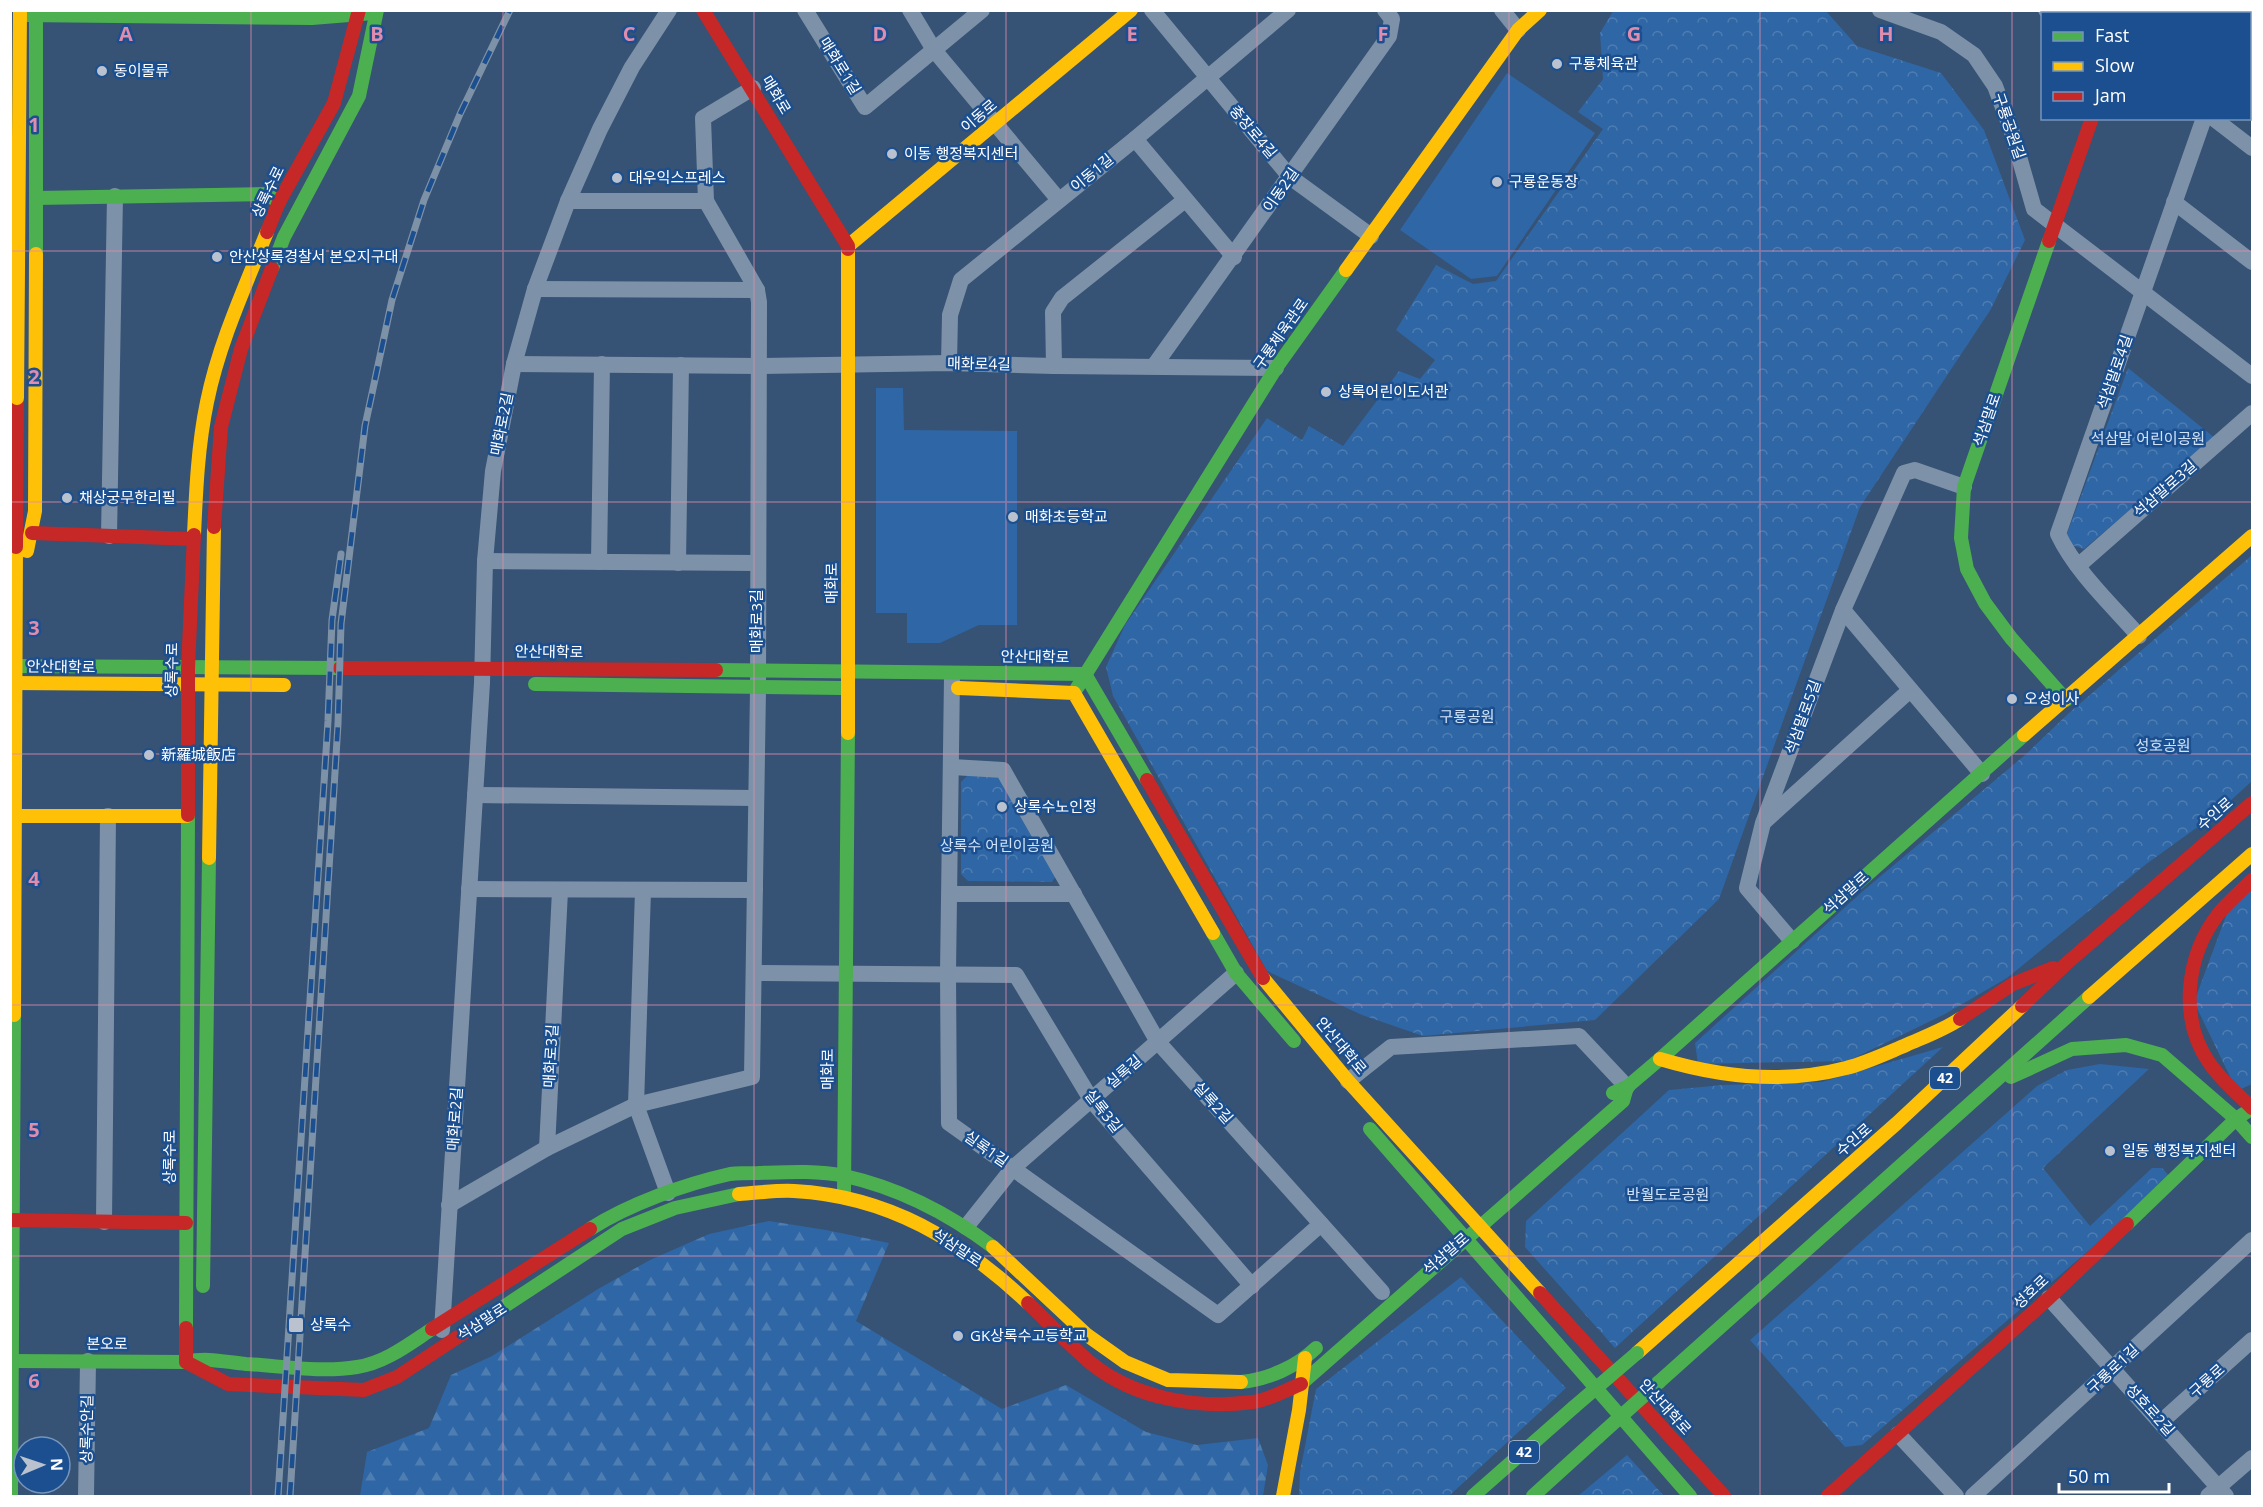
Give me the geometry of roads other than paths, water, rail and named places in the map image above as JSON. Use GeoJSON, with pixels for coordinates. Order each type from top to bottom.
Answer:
{"type":"FeatureCollection","features":[{"type":"Feature","properties":{"kind":"main road"},"geometry":{"type":"LineString","coordinates":[[11,1497],[13,816],[17,595],[20,10]]}},
{"type":"Feature","properties":{"kind":"main road","name":"매화로"},"geometry":{"type":"LineString","coordinates":[[704,10],[848,246],[849,672],[854,688],[845,973],[844,1197]]}},
{"type":"Feature","properties":{"kind":"main road","name":"이동로"},"geometry":{"type":"LineString","coordinates":[[848,246],[1131,10]]}},
{"type":"Feature","properties":{"kind":"main road","name":"구룡체육관로"},"geometry":{"type":"LineString","coordinates":[[1074,693],[1276,368],[1518,30],[1540,10]]}},
{"type":"Feature","properties":{"kind":"main road"},"geometry":{"type":"LineString","coordinates":[[10,14],[312,18],[378,11],[359,96],[284,237],[241,349],[221,427],[214,503],[210,685],[202,1298]]}},
{"type":"Feature","properties":{"kind":"main road","name":"상록수로"},"geometry":{"type":"LineString","coordinates":[[186,1362],[188,668],[196,481],[207,401],[229,328],[279,201],[334,102],[359,13]]}},
{"type":"Feature","properties":{"kind":"main road"},"geometry":{"type":"LineString","coordinates":[[17,595],[35,511],[36,15]]}},
{"type":"Feature","properties":{"kind":"main road","name":"석삼말로"},"geometry":{"type":"LineString","coordinates":[[2066,700],[1985,603],[1967,567],[1960,524],[1964,487],[2091,120]]}},
{"type":"Feature","properties":{"kind":"main road"},"geometry":{"type":"LineString","coordinates":[[36,198],[266,194],[279,201]]}},
{"type":"Feature","properties":{"kind":"main road"},"geometry":{"type":"LineString","coordinates":[[32,533],[193,539]]}},
{"type":"Feature","properties":{"kind":"main road","name":"석삼말로"},"geometry":{"type":"LineString","coordinates":[[1573,1126],[1616,1090],[1627,1087],[1660,1059],[2253,536]]}},
{"type":"Feature","properties":{"kind":"main road","name":"안산대학로"},"geometry":{"type":"LineString","coordinates":[[14,666],[211,668],[482,679],[757,671],[849,672],[1074,693]]}},
{"type":"Feature","properties":{"kind":"main road","name":"안산대학로"},"geometry":{"type":"LineString","coordinates":[[948,683],[1085,674],[1260,974],[1348,1081],[1473,1211],[1479,1226],[1724,1497]]}},
{"type":"Feature","properties":{"kind":"main road","name":"안산대학로"},"geometry":{"type":"LineString","coordinates":[[14,683],[293,685]]}},
{"type":"Feature","properties":{"kind":"main road"},"geometry":{"type":"LineString","coordinates":[[518,684],[758,689],[854,688]]}},
{"type":"Feature","properties":{"kind":"main road"},"geometry":{"type":"LineString","coordinates":[[1074,693],[1236,973],[1306,1055]]}},
{"type":"Feature","properties":{"kind":"main road","name":"수인로"},"geometry":{"type":"LineString","coordinates":[[1473,1497],[1897,1124],[2067,963],[2253,803]]}},
{"type":"Feature","properties":{"kind":"main road"},"geometry":{"type":"LineString","coordinates":[[13,816],[188,816]]}},
{"type":"Feature","properties":{"kind":"main road","name":"42"},"geometry":{"type":"LineString","coordinates":[[1533,1497],[1986,1087],[2253,854]]}},
{"type":"Feature","properties":{"kind":"main road"},"geometry":{"type":"LineString","coordinates":[[2252,1108],[2206,1058],[2195,1035],[2189,1003],[2190,977],[2198,946],[2218,914],[2253,880]]}},
{"type":"Feature","properties":{"kind":"main road"},"geometry":{"type":"LineString","coordinates":[[1660,1059],[1693,1069],[1745,1077],[1801,1075],[1846,1068],[1949,1026],[2013,984],[2067,963]]}},
{"type":"Feature","properties":{"kind":"main road"},"geometry":{"type":"LineString","coordinates":[[1986,1087],[2072,1049],[2126,1045],[2162,1055],[2236,1119],[2253,1137]]}},
{"type":"Feature","properties":{"kind":"main road","name":"석삼말로"},"geometry":{"type":"LineString","coordinates":[[186,1362],[228,1384],[364,1390],[397,1377],[622,1229],[675,1208],[730,1194],[793,1191],[844,1197],[886,1208],[930,1230],[964,1251],[1005,1282],[1092,1364],[1128,1387],[1166,1399],[1206,1403],[1255,1402],[1304,1383],[1321,1365],[1464,1238],[1623,1101],[1627,1087]]}},
{"type":"Feature","properties":{"kind":"main road","name":"성호로"},"geometry":{"type":"LineString","coordinates":[[1828,1497],[2049,1298],[2236,1119],[2252,1108]]}},
{"type":"Feature","properties":{"kind":"main road"},"geometry":{"type":"LineString","coordinates":[[1361,1118],[1450,1231],[1464,1238],[1690,1497]]}},
{"type":"Feature","properties":{"kind":"main road","name":"석삼말로"},"geometry":{"type":"LineString","coordinates":[[202,1352],[236,1363],[332,1369],[358,1367],[391,1355],[606,1219],[668,1192],[732,1174],[794,1172],[844,1176],[906,1195],[966,1227],[996,1249],[1087,1335],[1125,1362],[1168,1380],[1244,1382],[1276,1374],[1305,1358],[1330,1335]]}},
{"type":"Feature","properties":{"kind":"main road","name":"석삼말로"},"geometry":{"type":"LineString","coordinates":[[1450,1231],[1473,1211]]}},
{"type":"Feature","properties":{"kind":"main road"},"geometry":{"type":"LineString","coordinates":[[12,1220],[186,1223]]}},
{"type":"Feature","properties":{"kind":"main road","name":"본오로"},"geometry":{"type":"LineString","coordinates":[[11,1361],[186,1362],[202,1352]]}},
{"type":"Feature","properties":{"kind":"main road"},"geometry":{"type":"LineString","coordinates":[[1283,1497],[1304,1383],[1305,1358]]}},
{"type":"Feature","properties":{"kind":"street","name":"매화로2길"},"geometry":{"type":"LineString","coordinates":[[442,1348],[482,679],[485,561],[493,471],[514,364],[535,289],[568,201],[626,78],[669,10]]}},
{"type":"Feature","properties":{"kind":"street","name":"매화로1길"},"geometry":{"type":"LineString","coordinates":[[805,10],[865,107],[982,10]]}},
{"type":"Feature","properties":{"kind":"street"},"geometry":{"type":"LineString","coordinates":[[910,10],[934,50],[1059,200]]}},
{"type":"Feature","properties":{"kind":"street","name":"충장로4길"},"geometry":{"type":"LineString","coordinates":[[1152,10],[1290,177],[1371,236]]}},
{"type":"Feature","properties":{"kind":"street","name":"이동1길"},"geometry":{"type":"LineString","coordinates":[[949,363],[950,315],[961,280],[1135,139],[1288,10]]}},
{"type":"Feature","properties":{"kind":"street","name":"이동2길"},"geometry":{"type":"LineString","coordinates":[[1155,366],[1389,36],[1392,19],[1385,10]]}},
{"type":"Feature","properties":{"kind":"street"},"geometry":{"type":"LineString","coordinates":[[1502,10],[1518,30]]}},
{"type":"Feature","properties":{"kind":"street","name":"구룡공원길"},"geometry":{"type":"LineString","coordinates":[[1880,10],[1941,32],[1974,55],[1995,86],[2012,129],[2034,209],[2143,291]]}},
{"type":"Feature","properties":{"kind":"street","name":"매화로3길"},"geometry":{"type":"LineString","coordinates":[[449,1205],[547,1148],[636,1105],[752,1077],[758,689],[759,366],[757,290],[706,201],[703,118],[753,88]]}},
{"type":"Feature","properties":{"kind":"street","name":"석삼말로4길"},"geometry":{"type":"LineString","coordinates":[[2139,636],[2078,566],[2065,549],[2058,534],[2203,120]]}},
{"type":"Feature","properties":{"kind":"street"},"geometry":{"type":"LineString","coordinates":[[2216,120],[2253,148]]}},
{"type":"Feature","properties":{"kind":"street"},"geometry":{"type":"LineString","coordinates":[[1135,139],[1233,257]]}},
{"type":"Feature","properties":{"kind":"street"},"geometry":{"type":"LineString","coordinates":[[109,536],[115,196]]}},
{"type":"Feature","properties":{"kind":"street"},"geometry":{"type":"LineString","coordinates":[[1054,366],[1053,312],[1062,298],[1185,200]]}},
{"type":"Feature","properties":{"kind":"street"},"geometry":{"type":"LineString","coordinates":[[568,201],[706,201]]}},
{"type":"Feature","properties":{"kind":"street"},"geometry":{"type":"LineString","coordinates":[[2174,202],[2253,262]]}},
{"type":"Feature","properties":{"kind":"street"},"geometry":{"type":"LineString","coordinates":[[535,289],[757,290]]}},
{"type":"Feature","properties":{"kind":"street"},"geometry":{"type":"LineString","coordinates":[[2143,291],[2253,376]]}},
{"type":"Feature","properties":{"kind":"street","name":"매화로4길"},"geometry":{"type":"LineString","coordinates":[[514,364],[759,366],[949,363],[1276,368]]}},
{"type":"Feature","properties":{"kind":"street"},"geometry":{"type":"LineString","coordinates":[[600,562],[602,364]]}},
{"type":"Feature","properties":{"kind":"street"},"geometry":{"type":"LineString","coordinates":[[678,563],[681,365]]}},
{"type":"Feature","properties":{"kind":"street","name":"석삼말로3길"},"geometry":{"type":"LineString","coordinates":[[2078,566],[2253,412]]}},
{"type":"Feature","properties":{"kind":"street","name":"석삼말로5길"},"geometry":{"type":"LineString","coordinates":[[1792,941],[1747,888],[1763,823],[1843,610],[1904,473],[1915,470],[1964,487]]}},
{"type":"Feature","properties":{"kind":"street"},"geometry":{"type":"LineString","coordinates":[[485,561],[757,563]]}},
{"type":"Feature","properties":{"kind":"street"},"geometry":{"type":"LineString","coordinates":[[1843,610],[1909,691],[1982,774]]}},
{"type":"Feature","properties":{"kind":"street","name":"실록1길"},"geometry":{"type":"LineString","coordinates":[[948,683],[952,767],[948,973],[949,1123],[1218,1316],[1321,1224]]}},
{"type":"Feature","properties":{"kind":"street"},"geometry":{"type":"LineString","coordinates":[[1763,823],[1909,691]]}},
{"type":"Feature","properties":{"kind":"street","name":"실록2길"},"geometry":{"type":"LineString","coordinates":[[952,767],[1003,770],[1158,1042],[1382,1292]]}},
{"type":"Feature","properties":{"kind":"street"},"geometry":{"type":"LineString","coordinates":[[475,795],[755,798]]}},
{"type":"Feature","properties":{"kind":"street"},"geometry":{"type":"LineString","coordinates":[[104,1222],[108,816]]}},
{"type":"Feature","properties":{"kind":"street"},"geometry":{"type":"LineString","coordinates":[[469,889],[755,890]]}},
{"type":"Feature","properties":{"kind":"street","name":"매화로3길"},"geometry":{"type":"LineString","coordinates":[[547,1148],[560,891]]}},
{"type":"Feature","properties":{"kind":"street"},"geometry":{"type":"LineString","coordinates":[[643,891],[636,1105],[668,1192]]}},
{"type":"Feature","properties":{"kind":"street"},"geometry":{"type":"LineString","coordinates":[[950,894],[1074,894]]}},
{"type":"Feature","properties":{"kind":"street"},"geometry":{"type":"LineString","coordinates":[[754,973],[948,973]]}},
{"type":"Feature","properties":{"kind":"street","name":"실록3길"},"geometry":{"type":"LineString","coordinates":[[948,973],[1016,975],[1092,1101],[1252,1286]]}},
{"type":"Feature","properties":{"kind":"street","name":"실록길"},"geometry":{"type":"LineString","coordinates":[[966,1227],[1013,1168],[1236,973]]}},
{"type":"Feature","properties":{"kind":"street"},"geometry":{"type":"LineString","coordinates":[[1348,1081],[1391,1047],[1579,1036],[1627,1087]]}},
{"type":"Feature","properties":{"kind":"street","name":"구룡로1길"},"geometry":{"type":"LineString","coordinates":[[1973,1497],[2253,1240]]}},
{"type":"Feature","properties":{"kind":"street","name":"성호로2길"},"geometry":{"type":"LineString","coordinates":[[2049,1298],[2161,1422],[2217,1494]]}},
{"type":"Feature","properties":{"kind":"street","name":"구룡로"},"geometry":{"type":"LineString","coordinates":[[2161,1422],[2253,1340]]}},
{"type":"Feature","properties":{"kind":"street","name":"상록수안길"},"geometry":{"type":"LineString","coordinates":[[86,1497],[88,1360]]}},
{"type":"Feature","properties":{"kind":"street"},"geometry":{"type":"LineString","coordinates":[[1898,1434],[1956,1497]]}},
{"type":"Feature","properties":{"kind":"street"},"geometry":{"type":"LineString","coordinates":[[2217,1494],[2253,1458]]}},
{"type":"Feature","properties":{"kind":"railway"},"geometry":{"type":"LineString","coordinates":[[290,1496],[338,724],[341,624],[365,426],[392,300],[424,200],[460,114],[510,10]]}},
{"type":"Feature","properties":{"kind":"railway"},"geometry":{"type":"LineString","coordinates":[[278,1496],[328,721],[332,620],[341,554]]}},
{"type":"Feature","properties":{"kind":"place","name":"구룡체육관"},"geometry":{"type":"Point","coordinates":[1557,64]}},
{"type":"Feature","properties":{"kind":"place","name":"동이물류"},"geometry":{"type":"Point","coordinates":[102,71]}},
{"type":"Feature","properties":{"kind":"place","name":"이동 행정복지센터"},"geometry":{"type":"Point","coordinates":[892,154]}},
{"type":"Feature","properties":{"kind":"place","name":"대우익스프레스"},"geometry":{"type":"Point","coordinates":[617,178]}},
{"type":"Feature","properties":{"kind":"place","name":"구룡운동장"},"geometry":{"type":"Point","coordinates":[1497,182]}},
{"type":"Feature","properties":{"kind":"place","name":"안산상록경찰서 본오지구대"},"geometry":{"type":"Point","coordinates":[217,257]}},
{"type":"Feature","properties":{"kind":"place","name":"상록어린이도서관"},"geometry":{"type":"Point","coordinates":[1326,392]}},
{"type":"Feature","properties":{"kind":"place","name":"채상궁무한리필"},"geometry":{"type":"Point","coordinates":[67,498]}},
{"type":"Feature","properties":{"kind":"place","name":"매화초등학교"},"geometry":{"type":"Point","coordinates":[1013,517]}},
{"type":"Feature","properties":{"kind":"place","name":"오성이사"},"geometry":{"type":"Point","coordinates":[2012,699]}},
{"type":"Feature","properties":{"kind":"place","name":"新羅城飯店"},"geometry":{"type":"Point","coordinates":[149,755]}},
{"type":"Feature","properties":{"kind":"place","name":"상록수노인정"},"geometry":{"type":"Point","coordinates":[1002,807]}},
{"type":"Feature","properties":{"kind":"place","name":"일동 행정복지센터"},"geometry":{"type":"Point","coordinates":[2110,1151]}},
{"type":"Feature","properties":{"kind":"place","name":"상록수"},"geometry":{"type":"Point","coordinates":[296,1325]}},
{"type":"Feature","properties":{"kind":"place","name":"GK상록수고등학교"},"geometry":{"type":"Point","coordinates":[958,1336]}},
{"type":"Feature","properties":{"kind":"park label","name":"석삼말 어린이공원"},"geometry":{"type":"Point","coordinates":[2148,439]}},
{"type":"Feature","properties":{"kind":"park label","name":"구룡공원"},"geometry":{"type":"Point","coordinates":[1467,717]}},
{"type":"Feature","properties":{"kind":"park label","name":"성호공원"},"geometry":{"type":"Point","coordinates":[2163,746]}},
{"type":"Feature","properties":{"kind":"park label","name":"상록수 어린이공원"},"geometry":{"type":"Point","coordinates":[997,846]}},
{"type":"Feature","properties":{"kind":"park label","name":"반월도로공원"},"geometry":{"type":"Point","coordinates":[1668,1195]}}]}
